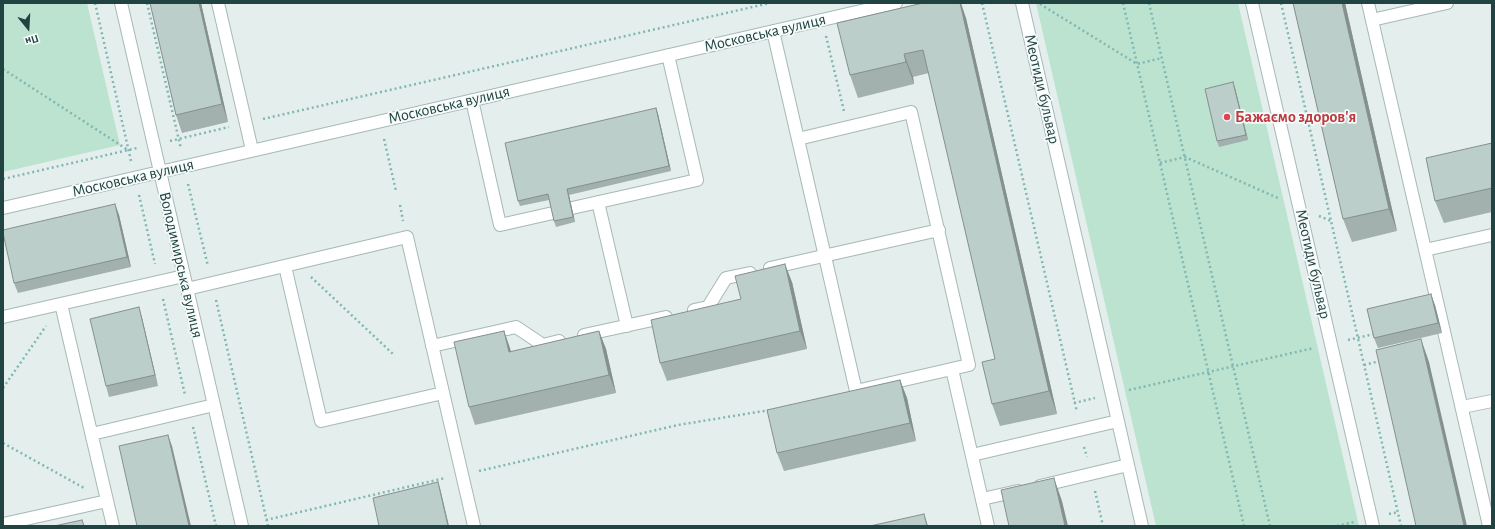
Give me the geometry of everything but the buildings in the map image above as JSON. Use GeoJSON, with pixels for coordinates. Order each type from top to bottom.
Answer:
{"type":"FeatureCollection","features":[{"type":"Feature","properties":{"kind":"street","name":"Володимирська вулиця"},"geometry":{"type":"LineString","coordinates":[[121,3],[242,526]]}},
{"type":"Feature","properties":{"kind":"street"},"geometry":{"type":"LineString","coordinates":[[218,3],[252,150]]}},
{"type":"Feature","properties":{"kind":"street","name":"Московська вулиця"},"geometry":{"type":"LineString","coordinates":[[3,208],[774,31],[855,8],[896,3]]}},
{"type":"Feature","properties":{"kind":"street","name":"Меотиди бульвар"},"geometry":{"type":"LineString","coordinates":[[1022,3],[1142,526]]}},
{"type":"Feature","properties":{"kind":"street","name":"Меотиди бульвар"},"geometry":{"type":"LineString","coordinates":[[1252,3],[1373,526]]}},
{"type":"Feature","properties":{"kind":"street"},"geometry":{"type":"LineString","coordinates":[[1368,3],[1489,526]]}},
{"type":"Feature","properties":{"kind":"street"},"geometry":{"type":"LineString","coordinates":[[1372,20],[1447,3]]}},
{"type":"Feature","properties":{"kind":"street"},"geometry":{"type":"LineString","coordinates":[[774,31],[798,139],[856,391],[970,365],[911,112],[798,139]]}},
{"type":"Feature","properties":{"kind":"street"},"geometry":{"type":"LineString","coordinates":[[572,208],[697,180],[668,55]]}},
{"type":"Feature","properties":{"kind":"street"},"geometry":{"type":"LineString","coordinates":[[472,100],[500,224],[553,213]]}},
{"type":"Feature","properties":{"kind":"street"},"geometry":{"type":"LineString","coordinates":[[598,202],[627,326]]}},
{"type":"Feature","properties":{"kind":"street"},"geometry":{"type":"LineString","coordinates":[[432,346],[516,327],[544,345],[708,307],[726,278],[939,230]]}},
{"type":"Feature","properties":{"kind":"street"},"geometry":{"type":"LineString","coordinates":[[1425,250],[1492,235]]}},
{"type":"Feature","properties":{"kind":"street"},"geometry":{"type":"LineString","coordinates":[[187,289],[407,237],[474,526]]}},
{"type":"Feature","properties":{"kind":"street"},"geometry":{"type":"LineString","coordinates":[[291,265],[321,421],[443,393]]}},
{"type":"Feature","properties":{"kind":"street"},"geometry":{"type":"LineString","coordinates":[[3,317],[184,276]]}},
{"type":"Feature","properties":{"kind":"street"},"geometry":{"type":"LineString","coordinates":[[62,304],[113,526]]}},
{"type":"Feature","properties":{"kind":"street"},"geometry":{"type":"LineString","coordinates":[[952,369],[988,526]]}},
{"type":"Feature","properties":{"kind":"street"},"geometry":{"type":"LineString","coordinates":[[1462,407],[1492,401]]}},
{"type":"Feature","properties":{"kind":"street"},"geometry":{"type":"LineString","coordinates":[[92,434],[214,405]]}},
{"type":"Feature","properties":{"kind":"street"},"geometry":{"type":"LineString","coordinates":[[972,455],[1118,421]]}},
{"type":"Feature","properties":{"kind":"street"},"geometry":{"type":"LineString","coordinates":[[982,499],[1128,465]]}},
{"type":"Feature","properties":{"kind":"street"},"geometry":{"type":"LineString","coordinates":[[3,524],[107,501]]}},
{"type":"Feature","properties":{"kind":"path"},"geometry":{"type":"LineString","coordinates":[[3,179],[770,3]]}},
{"type":"Feature","properties":{"kind":"path"},"geometry":{"type":"LineString","coordinates":[[982,3],[1103,526]]}},
{"type":"Feature","properties":{"kind":"path"},"geometry":{"type":"LineString","coordinates":[[1039,3],[1137,64],[1162,58]]}},
{"type":"Feature","properties":{"kind":"path"},"geometry":{"type":"LineString","coordinates":[[1123,3],[1244,526]]}},
{"type":"Feature","properties":{"kind":"path"},"geometry":{"type":"LineString","coordinates":[[1149,3],[1270,526]]}},
{"type":"Feature","properties":{"kind":"path"},"geometry":{"type":"LineString","coordinates":[[1281,3],[1401,526]]}},
{"type":"Feature","properties":{"kind":"path"},"geometry":{"type":"LineString","coordinates":[[826,35],[847,127]]}},
{"type":"Feature","properties":{"kind":"path"},"geometry":{"type":"LineString","coordinates":[[3,69],[129,150]]}},
{"type":"Feature","properties":{"kind":"path"},"geometry":{"type":"LineString","coordinates":[[383,136],[396,191]]}},
{"type":"Feature","properties":{"kind":"path"},"geometry":{"type":"LineString","coordinates":[[1160,163],[1185,158],[1331,221]]}},
{"type":"Feature","properties":{"kind":"path"},"geometry":{"type":"LineString","coordinates":[[291,265],[393,354]]}},
{"type":"Feature","properties":{"kind":"path"},"geometry":{"type":"LineString","coordinates":[[3,388],[62,304]]}},
{"type":"Feature","properties":{"kind":"path"},"geometry":{"type":"LineString","coordinates":[[1074,403],[1374,334]]}},
{"type":"Feature","properties":{"kind":"path"},"geometry":{"type":"LineString","coordinates":[[1364,365],[1387,360]]}},
{"type":"Feature","properties":{"kind":"path"},"geometry":{"type":"LineString","coordinates":[[266,520],[678,425],[773,409]]}},
{"type":"Feature","properties":{"kind":"path"},"geometry":{"type":"LineString","coordinates":[[3,443],[107,501]]}},
{"type":"Feature","properties":{"kind":"green space"},"geometry":{"type":"Polygon","coordinates":[[[3,3],[87,3],[120,145],[3,172],[3,3]]]}},
{"type":"Feature","properties":{"kind":"green space"},"geometry":{"type":"Polygon","coordinates":[[[1036,3],[1238,3],[1359,526],[1156,526],[1036,3]]]}},
{"type":"Feature","properties":{"kind":"place","name":"Бажаємо здоров'я"},"geometry":{"type":"Point","coordinates":[1227,117]}}]}
